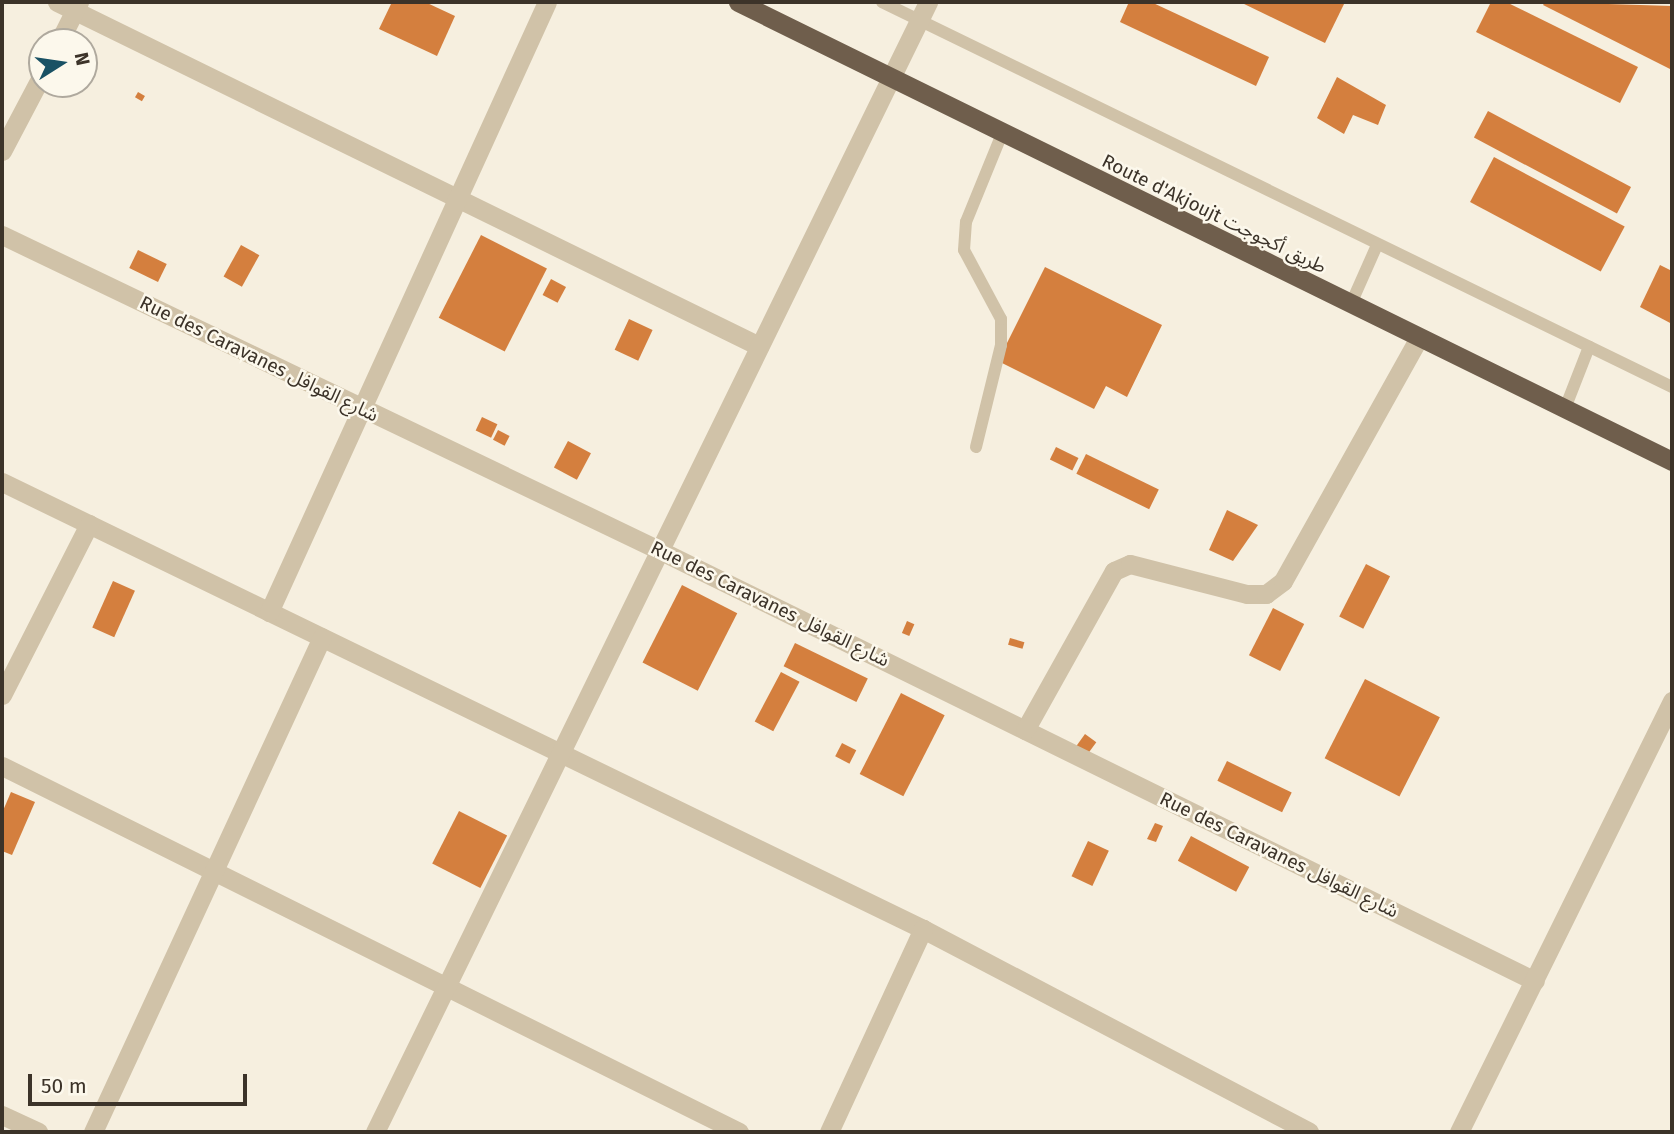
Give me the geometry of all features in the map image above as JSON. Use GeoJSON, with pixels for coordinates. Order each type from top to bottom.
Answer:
{"type":"FeatureCollection","features":[{"type":"Feature","properties":{"kind":"highway","name":"Route d'Akjoujt طريق أكجوجت"},"geometry":{"type":"LineString","coordinates":[[738,2],[1350,306],[1672,461]]}},
{"type":"Feature","properties":{"kind":"street"},"geometry":{"type":"LineString","coordinates":[[57,2],[78,6],[457,198],[758,345]]}},
{"type":"Feature","properties":{"kind":"street"},"geometry":{"type":"LineString","coordinates":[[269,612],[547,2]]}},
{"type":"Feature","properties":{"kind":"street"},"geometry":{"type":"LineString","coordinates":[[375,1132],[928,2]]}},
{"type":"Feature","properties":{"kind":"street"},"geometry":{"type":"LineString","coordinates":[[67,28],[78,6]]}},
{"type":"Feature","properties":{"kind":"street"},"geometry":{"type":"LineString","coordinates":[[2,151],[30,98]]}},
{"type":"Feature","properties":{"kind":"street","name":"Rue des Caravanes شارع القوافل"},"geometry":{"type":"LineString","coordinates":[[2,235],[659,550],[1535,981]]}},
{"type":"Feature","properties":{"kind":"street"},"geometry":{"type":"LineString","coordinates":[[1025,730],[1114,571],[1130,564],[1247,594],[1266,594],[1283,581],[1418,339]]}},
{"type":"Feature","properties":{"kind":"street"},"geometry":{"type":"LineString","coordinates":[[2,482],[923,929],[1309,1132]]}},
{"type":"Feature","properties":{"kind":"street"},"geometry":{"type":"LineString","coordinates":[[2,695],[89,524]]}},
{"type":"Feature","properties":{"kind":"street"},"geometry":{"type":"LineString","coordinates":[[93,1132],[322,637]]}},
{"type":"Feature","properties":{"kind":"street"},"geometry":{"type":"LineString","coordinates":[[1459,1132],[1672,701]]}},
{"type":"Feature","properties":{"kind":"street"},"geometry":{"type":"LineString","coordinates":[[2,766],[739,1132]]}},
{"type":"Feature","properties":{"kind":"street"},"geometry":{"type":"LineString","coordinates":[[829,1132],[923,929]]}},
{"type":"Feature","properties":{"kind":"street"},"geometry":{"type":"LineString","coordinates":[[2,1115],[38,1132]]}},
{"type":"Feature","properties":{"kind":"lane"},"geometry":{"type":"LineString","coordinates":[[882,2],[918,22],[1672,387]]}},
{"type":"Feature","properties":{"kind":"lane"},"geometry":{"type":"LineString","coordinates":[[976,447],[1001,345],[1001,319],[964,250],[965,231],[1002,134]]}},
{"type":"Feature","properties":{"kind":"lane"},"geometry":{"type":"LineString","coordinates":[[1350,306],[1377,245]]}},
{"type":"Feature","properties":{"kind":"lane"},"geometry":{"type":"LineString","coordinates":[[1564,411],[1589,347]]}},
{"type":"Feature","properties":{"kind":"building"},"geometry":{"type":"Polygon","coordinates":[[[392,2],[425,2],[455,16],[437,56],[379,29],[392,2]]]}},
{"type":"Feature","properties":{"kind":"building"},"geometry":{"type":"Polygon","coordinates":[[[1129,2],[1151,2],[1269,57],[1256,86],[1120,22],[1129,2]]]}},
{"type":"Feature","properties":{"kind":"building"},"geometry":{"type":"Polygon","coordinates":[[[1240,2],[1345,2],[1325,43],[1240,2]]]}},
{"type":"Feature","properties":{"kind":"building"},"geometry":{"type":"Polygon","coordinates":[[[1491,2],[1506,2],[1638,67],[1620,103],[1476,32],[1491,2]]]}},
{"type":"Feature","properties":{"kind":"building"},"geometry":{"type":"Polygon","coordinates":[[[1545,2],[1672,6],[1672,70],[1543,5],[1545,2]]]}},
{"type":"Feature","properties":{"kind":"building"},"geometry":{"type":"Polygon","coordinates":[[[1337,77],[1386,105],[1378,125],[1353,115],[1344,134],[1317,118],[1337,77]]]}},
{"type":"Feature","properties":{"kind":"building"},"geometry":{"type":"Polygon","coordinates":[[[138,92],[145,96],[142,101],[135,97],[138,92]]]}},
{"type":"Feature","properties":{"kind":"building"},"geometry":{"type":"Polygon","coordinates":[[[1488,111],[1631,187],[1617,214],[1474,137],[1488,111]]]}},
{"type":"Feature","properties":{"kind":"building"},"geometry":{"type":"Polygon","coordinates":[[[1494,157],[1625,226],[1601,272],[1470,202],[1494,157]]]}},
{"type":"Feature","properties":{"kind":"building"},"geometry":{"type":"Polygon","coordinates":[[[481,235],[547,269],[505,351],[439,318],[481,235]]]}},
{"type":"Feature","properties":{"kind":"building"},"geometry":{"type":"Polygon","coordinates":[[[241,245],[259,255],[242,287],[224,276],[241,245]]]}},
{"type":"Feature","properties":{"kind":"building"},"geometry":{"type":"Polygon","coordinates":[[[138,250],[167,264],[158,282],[129,268],[138,250]]]}},
{"type":"Feature","properties":{"kind":"building"},"geometry":{"type":"Polygon","coordinates":[[[1660,265],[1672,271],[1672,324],[1640,307],[1660,265]]]}},
{"type":"Feature","properties":{"kind":"building"},"geometry":{"type":"Polygon","coordinates":[[[1045,267],[1162,325],[1127,397],[1106,386],[1094,409],[998,361],[1045,267]]]}},
{"type":"Feature","properties":{"kind":"building"},"geometry":{"type":"Polygon","coordinates":[[[551,279],[566,287],[558,303],[543,295],[551,279]]]}},
{"type":"Feature","properties":{"kind":"building"},"geometry":{"type":"Polygon","coordinates":[[[629,319],[653,330],[638,361],[615,350],[629,319]]]}},
{"type":"Feature","properties":{"kind":"building"},"geometry":{"type":"Polygon","coordinates":[[[482,417],[497,424],[491,438],[476,431],[482,417]]]}},
{"type":"Feature","properties":{"kind":"building"},"geometry":{"type":"Polygon","coordinates":[[[498,430],[510,436],[505,446],[493,440],[498,430]]]}},
{"type":"Feature","properties":{"kind":"building"},"geometry":{"type":"Polygon","coordinates":[[[568,441],[591,453],[577,480],[554,467],[568,441]]]}},
{"type":"Feature","properties":{"kind":"building"},"geometry":{"type":"Polygon","coordinates":[[[1056,447],[1078,458],[1072,471],[1050,460],[1056,447]]]}},
{"type":"Feature","properties":{"kind":"building"},"geometry":{"type":"Polygon","coordinates":[[[1086,454],[1159,490],[1149,509],[1076,474],[1086,454]]]}},
{"type":"Feature","properties":{"kind":"building"},"geometry":{"type":"Polygon","coordinates":[[[1227,510],[1258,525],[1233,561],[1209,550],[1227,510]]]}},
{"type":"Feature","properties":{"kind":"building"},"geometry":{"type":"Polygon","coordinates":[[[1366,564],[1390,576],[1363,629],[1339,617],[1366,564]]]}},
{"type":"Feature","properties":{"kind":"building"},"geometry":{"type":"Polygon","coordinates":[[[113,581],[135,591],[114,637],[92,628],[113,581]]]}},
{"type":"Feature","properties":{"kind":"building"},"geometry":{"type":"Polygon","coordinates":[[[682,585],[737,613],[698,691],[643,663],[682,585]]]}},
{"type":"Feature","properties":{"kind":"building"},"geometry":{"type":"Polygon","coordinates":[[[1273,608],[1304,624],[1280,671],[1249,655],[1273,608]]]}},
{"type":"Feature","properties":{"kind":"building"},"geometry":{"type":"Polygon","coordinates":[[[907,621],[914,624],[909,636],[902,633],[907,621]]]}},
{"type":"Feature","properties":{"kind":"building"},"geometry":{"type":"Polygon","coordinates":[[[1010,638],[1024,642],[1022,649],[1008,645],[1010,638]]]}},
{"type":"Feature","properties":{"kind":"building"},"geometry":{"type":"Polygon","coordinates":[[[795,643],[868,679],[856,702],[784,666],[795,643]]]}},
{"type":"Feature","properties":{"kind":"building"},"geometry":{"type":"Polygon","coordinates":[[[781,672],[800,682],[773,731],[755,721],[781,672]]]}},
{"type":"Feature","properties":{"kind":"building"},"geometry":{"type":"Polygon","coordinates":[[[1365,679],[1440,717],[1399,796],[1325,758],[1365,679]]]}},
{"type":"Feature","properties":{"kind":"building"},"geometry":{"type":"Polygon","coordinates":[[[901,693],[945,715],[903,796],[860,774],[901,693]]]}},
{"type":"Feature","properties":{"kind":"building"},"geometry":{"type":"Polygon","coordinates":[[[1085,734],[1096,742],[1088,754],[1076,746],[1085,734]]]}},
{"type":"Feature","properties":{"kind":"building"},"geometry":{"type":"Polygon","coordinates":[[[842,743],[856,750],[849,764],[835,756],[842,743]]]}},
{"type":"Feature","properties":{"kind":"building"},"geometry":{"type":"Polygon","coordinates":[[[1227,761],[1292,793],[1282,812],[1217,781],[1227,761]]]}},
{"type":"Feature","properties":{"kind":"building"},"geometry":{"type":"Polygon","coordinates":[[[11,792],[35,802],[12,855],[2,851],[2,813],[11,792]]]}},
{"type":"Feature","properties":{"kind":"building"},"geometry":{"type":"Polygon","coordinates":[[[459,811],[507,836],[480,888],[432,864],[459,811]]]}},
{"type":"Feature","properties":{"kind":"building"},"geometry":{"type":"Polygon","coordinates":[[[1155,823],[1163,826],[1156,842],[1147,839],[1155,823]]]}},
{"type":"Feature","properties":{"kind":"building"},"geometry":{"type":"Polygon","coordinates":[[[1191,836],[1249,867],[1236,892],[1178,861],[1191,836]]]}},
{"type":"Feature","properties":{"kind":"building"},"geometry":{"type":"Polygon","coordinates":[[[1088,841],[1109,851],[1092,886],[1072,876],[1088,841]]]}}]}
